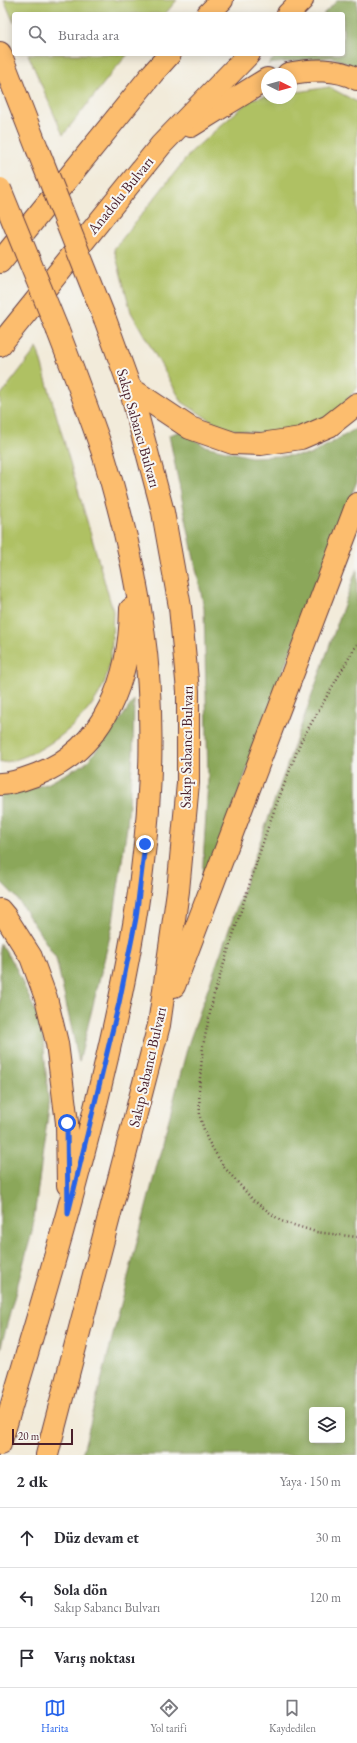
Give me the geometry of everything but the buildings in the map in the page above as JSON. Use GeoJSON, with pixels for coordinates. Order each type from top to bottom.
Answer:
{"type":"FeatureCollection","features":[{"type":"Feature","properties":{"kind":"main road"},"geometry":{"type":"LineString","coordinates":[[195,12],[204,0]]}},
{"type":"Feature","properties":{"kind":"main road"},"geometry":{"type":"LineString","coordinates":[[210,12],[222,0]]}},
{"type":"Feature","properties":{"kind":"main road"},"geometry":{"type":"LineString","coordinates":[[290,12],[302,0]]}},
{"type":"Feature","properties":{"kind":"main road","name":"Sakıp Sabancı Bulvarı"},"geometry":{"type":"LineString","coordinates":[[0,53],[105,319],[130,388],[163,512],[180,607],[188,691],[188,783],[178,891],[159,1025],[47,1455]]}},
{"type":"Feature","properties":{"kind":"main road"},"geometry":{"type":"LineString","coordinates":[[153,73],[165,56]]}},
{"type":"Feature","properties":{"kind":"main road"},"geometry":{"type":"LineString","coordinates":[[0,262],[168,56]]}},
{"type":"Feature","properties":{"kind":"main road","name":"Anadolu Bulvarı"},"geometry":{"type":"LineString","coordinates":[[0,345],[161,145],[247,56]]}},
{"type":"Feature","properties":{"kind":"main road"},"geometry":{"type":"LineString","coordinates":[[297,72],[332,71],[357,79]]}},
{"type":"Feature","properties":{"kind":"main road"},"geometry":{"type":"LineString","coordinates":[[161,145],[261,83]]}},
{"type":"Feature","properties":{"kind":"main road"},"geometry":{"type":"LineString","coordinates":[[0,189],[58,331],[102,450],[132,562],[144,630],[149,691],[151,757],[145,844],[136,918],[119,1003],[68,1214],[0,1444]]}},
{"type":"Feature","properties":{"kind":"main road"},"geometry":{"type":"LineString","coordinates":[[130,388],[190,428],[233,444],[261,444],[301,438],[329,426],[357,404]]}},
{"type":"Feature","properties":{"kind":"main road"},"geometry":{"type":"LineString","coordinates":[[159,1025],[357,504]]}},
{"type":"Feature","properties":{"kind":"main road"},"geometry":{"type":"LineString","coordinates":[[0,784],[26,778],[48,770],[72,756],[97,729],[113,701],[125,667],[131,629],[132,562]]}},
{"type":"Feature","properties":{"kind":"main road"},"geometry":{"type":"LineString","coordinates":[[0,910],[31,957],[46,998],[57,1043],[67,1123],[68,1214]]}},
{"type":"Feature","properties":{"kind":"path"},"geometry":{"type":"LineString","coordinates":[[357,644],[301,741],[269,824],[214,994],[204,1046],[199,1089],[200,1117],[207,1139],[224,1167],[253,1200],[281,1221],[316,1232],[357,1237]]}},
{"type":"Feature","properties":{"kind":"green space"},"geometry":{"type":"Polygon","coordinates":[[[4,0],[177,0],[167,12],[12,12],[12,18],[4,0]]]}},
{"type":"Feature","properties":{"kind":"green space"},"geometry":{"type":"Polygon","coordinates":[[[338,0],[357,0],[357,68],[332,57],[268,64],[277,56],[345,56],[345,12],[325,12],[338,0]]]}},
{"type":"Feature","properties":{"kind":"green space"},"geometry":{"type":"Polygon","coordinates":[[[29,56],[126,56],[115,69],[63,135],[29,56]]]}},
{"type":"Feature","properties":{"kind":"green space"},"geometry":{"type":"Polygon","coordinates":[[[329,87],[357,102],[357,388],[327,424],[274,435],[222,428],[182,402],[131,312],[114,249],[192,151],[251,99],[261,97],[261,104],[297,104],[297,92],[329,87]]]}},
{"type":"Feature","properties":{"kind":"green space"},"geometry":{"type":"Polygon","coordinates":[[[37,348],[113,611],[112,646],[105,681],[98,695],[76,722],[48,745],[16,760],[0,763],[0,396],[37,348]]]}},
{"type":"Feature","properties":{"kind":"green space"},"geometry":{"type":"Polygon","coordinates":[[[357,428],[357,481],[282,673],[201,897],[208,780],[204,608],[169,435],[181,431],[205,446],[251,457],[310,455],[357,428]]]}},
{"type":"Feature","properties":{"kind":"green space"},"geometry":{"type":"Polygon","coordinates":[[[357,568],[357,1455],[82,1455],[188,1045],[357,568]]]}},
{"type":"Feature","properties":{"kind":"green space"},"geometry":{"type":"Polygon","coordinates":[[[134,700],[133,754],[127,827],[112,928],[79,1062],[56,958],[16,897],[0,881],[0,794],[6,794],[47,784],[86,763],[116,726],[134,700]]]}},
{"type":"Feature","properties":{"kind":"green space"},"geometry":{"type":"Polygon","coordinates":[[[0,943],[16,968],[42,1026],[49,1107],[32,1232],[0,1350],[0,943]]]}},
{"type":"Feature","properties":{"kind":"route"},"geometry":{"type":"LineString","coordinates":[[67,1123],[68,1214],[119,1003],[136,918],[145,844]]}}]}
